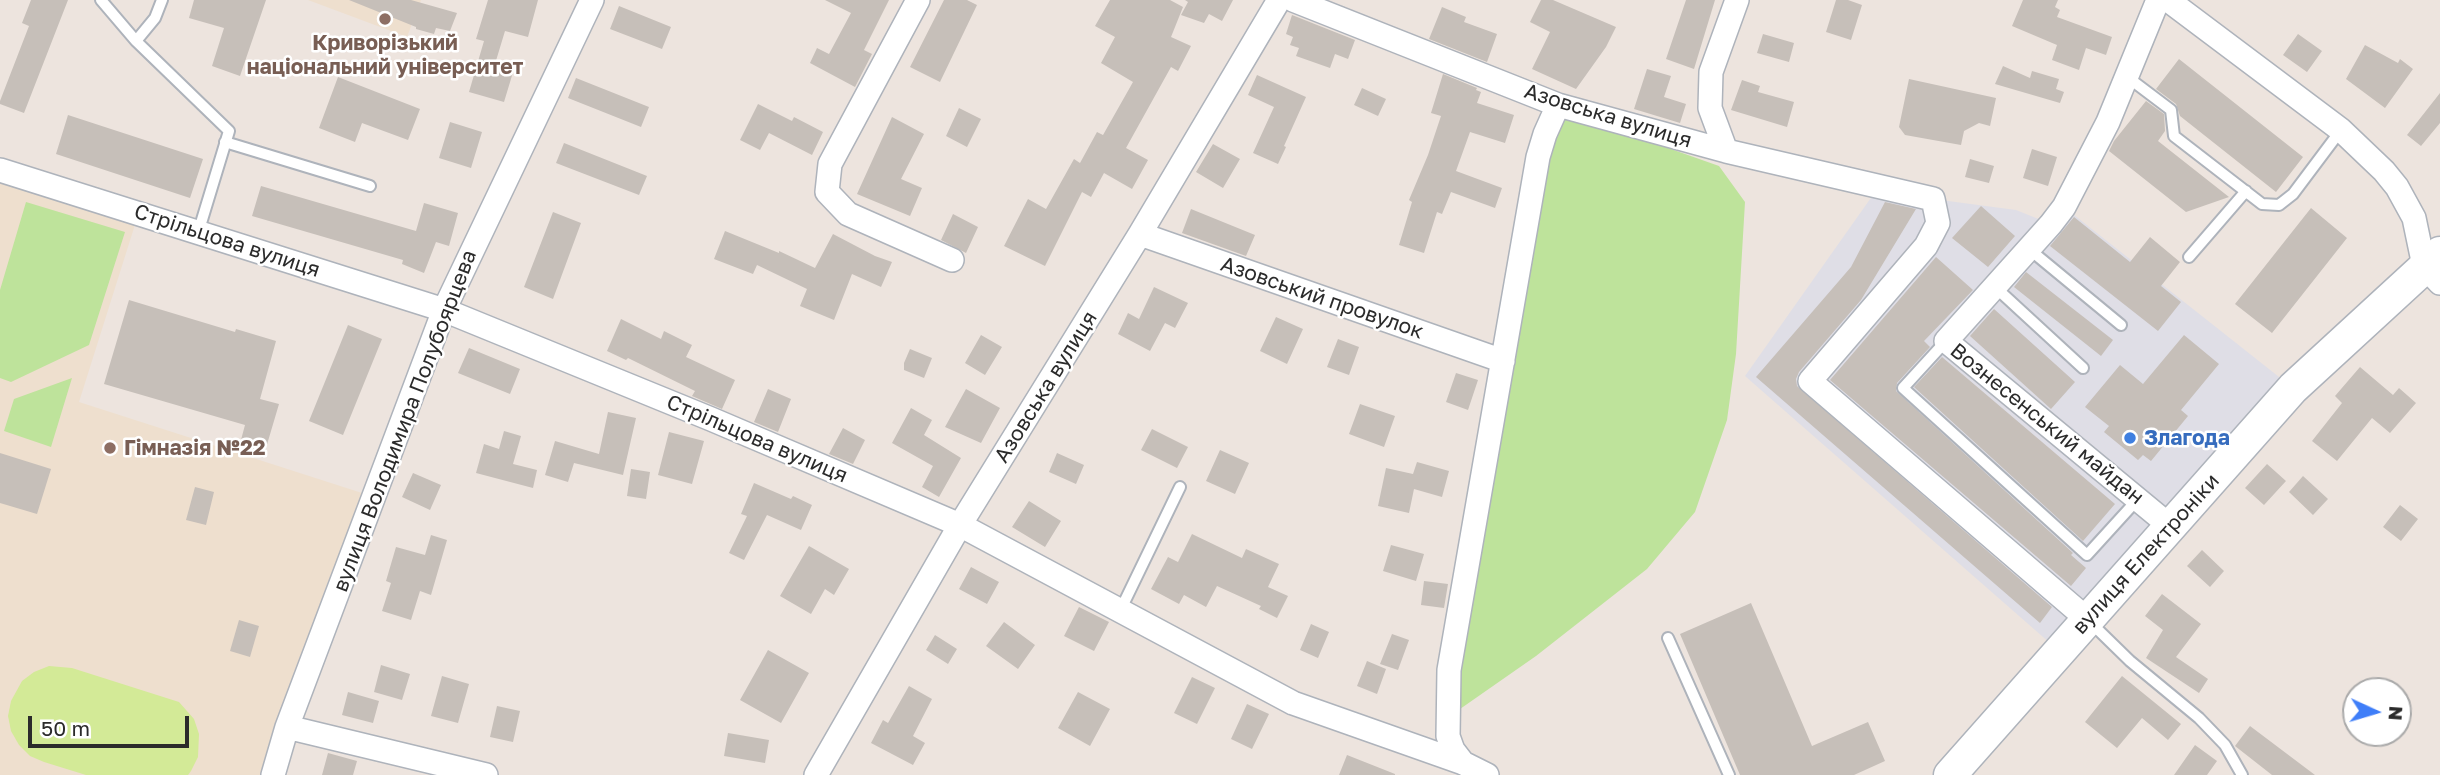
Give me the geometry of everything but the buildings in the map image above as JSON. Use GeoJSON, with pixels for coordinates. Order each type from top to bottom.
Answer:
{"type":"FeatureCollection","features":[{"type":"Feature","properties":{"kind":"main road","name":"вулиця Електроніки"},"geometry":{"type":"LineString","coordinates":[[1950,775],[2293,388],[2435,267]]}},
{"type":"Feature","properties":{"kind":"street","name":"вулиця Володимира Полубоярцева"},"geometry":{"type":"LineString","coordinates":[[273,775],[287,727],[443,310],[592,0]]}},
{"type":"Feature","properties":{"kind":"street"},"geometry":{"type":"LineString","coordinates":[[918,0],[830,164],[827,192],[848,214],[952,260]]}},
{"type":"Feature","properties":{"kind":"street","name":"Азовська вулиця"},"geometry":{"type":"LineString","coordinates":[[816,775],[960,525],[1140,234],[1279,0]]}},
{"type":"Feature","properties":{"kind":"street","name":"Азовська вулиця"},"geometry":{"type":"LineString","coordinates":[[1293,0],[1558,105],[1726,150],[1933,199],[1938,223],[1926,246],[1810,381],[2087,619]]}},
{"type":"Feature","properties":{"kind":"street"},"geometry":{"type":"LineString","coordinates":[[1726,150],[1710,108],[1711,72],[1737,0]]}},
{"type":"Feature","properties":{"kind":"street","name":"Вознесенський майдан"},"geometry":{"type":"LineString","coordinates":[[2158,0],[2108,122],[2064,207],[1946,341],[2170,526]]}},
{"type":"Feature","properties":{"kind":"street"},"geometry":{"type":"LineString","coordinates":[[2168,0],[2341,130],[2384,171],[2406,202],[2435,267]]}},
{"type":"Feature","properties":{"kind":"street"},"geometry":{"type":"LineString","coordinates":[[1463,764],[1453,750],[1448,736],[1449,670],[1538,157],[1558,105]]}},
{"type":"Feature","properties":{"kind":"street","name":"Стрільцова вулиця"},"geometry":{"type":"LineString","coordinates":[[0,170],[443,310],[960,525],[1293,704],[1487,775]]}},
{"type":"Feature","properties":{"kind":"street","name":"Азовський провулок"},"geometry":{"type":"LineString","coordinates":[[1140,234],[1503,362]]}},
{"type":"Feature","properties":{"kind":"street"},"geometry":{"type":"LineString","coordinates":[[287,727],[486,775]]}},
{"type":"Feature","properties":{"kind":"lane"},"geometry":{"type":"LineString","coordinates":[[101,0],[136,41],[229,131],[198,233]]}},
{"type":"Feature","properties":{"kind":"lane"},"geometry":{"type":"LineString","coordinates":[[136,41],[155,19],[162,0]]}},
{"type":"Feature","properties":{"kind":"lane"},"geometry":{"type":"LineString","coordinates":[[2126,76],[2171,110],[2174,136],[2262,204],[2279,205],[2293,194],[2341,130]]}},
{"type":"Feature","properties":{"kind":"lane"},"geometry":{"type":"LineString","coordinates":[[225,142],[370,186]]}},
{"type":"Feature","properties":{"kind":"lane"},"geometry":{"type":"LineString","coordinates":[[2189,257],[2246,191]]}},
{"type":"Feature","properties":{"kind":"lane"},"geometry":{"type":"LineString","coordinates":[[2029,249],[2121,325]]}},
{"type":"Feature","properties":{"kind":"lane"},"geometry":{"type":"LineString","coordinates":[[1995,287],[2083,368]]}},
{"type":"Feature","properties":{"kind":"lane"},"geometry":{"type":"LineString","coordinates":[[1946,341],[1903,388],[2087,555],[2138,499]]}},
{"type":"Feature","properties":{"kind":"lane"},"geometry":{"type":"LineString","coordinates":[[1119,611],[1180,487]]}},
{"type":"Feature","properties":{"kind":"lane"},"geometry":{"type":"LineString","coordinates":[[2087,619],[2130,661],[2199,718],[2225,745],[2242,775]]}},
{"type":"Feature","properties":{"kind":"lane"},"geometry":{"type":"LineString","coordinates":[[1668,638],[1729,775]]}},
{"type":"Feature","properties":{"kind":"shaded area","name":"Криворізький національний університет"},"geometry":{"type":"Polygon","coordinates":[[[308,0],[421,0],[407,37],[308,0]]]}},
{"type":"Feature","properties":{"kind":"shaded area","name":"Гімназія №22"},"geometry":{"type":"Polygon","coordinates":[[[0,170],[139,212],[79,402],[362,493],[278,720],[261,775],[0,775],[0,170]]]}},
{"type":"Feature","properties":{"kind":"shaded area"},"geometry":{"type":"Polygon","coordinates":[[[1880,185],[1933,199],[2016,210],[2051,224],[2064,207],[2293,388],[2059,651],[1745,376],[1880,185]]]}},
{"type":"Feature","properties":{"kind":"green space"},"geometry":{"type":"Polygon","coordinates":[[[1569,113],[1719,166],[1745,202],[1736,354],[1727,420],[1695,512],[1647,569],[1536,656],[1450,716],[1548,157],[1555,133],[1569,113]]]}},
{"type":"Feature","properties":{"kind":"green space"},"geometry":{"type":"Polygon","coordinates":[[[26,202],[125,232],[89,345],[11,382],[0,378],[0,290],[26,202]]]}},
{"type":"Feature","properties":{"kind":"green space"},"geometry":{"type":"Polygon","coordinates":[[[72,378],[51,447],[4,431],[14,399],[72,378]]]}},
{"type":"Feature","properties":{"kind":"green space"},"geometry":{"type":"Polygon","coordinates":[[[49,666],[72,668],[179,702],[194,719],[199,734],[198,757],[188,775],[86,775],[30,756],[19,745],[11,731],[8,716],[11,701],[22,681],[49,666]]]}},
{"type":"Feature","properties":{"kind":"place","name":"Криворізький національний університет"},"geometry":{"type":"Point","coordinates":[385,19]}},
{"type":"Feature","properties":{"kind":"place","name":"Злагода"},"geometry":{"type":"Point","coordinates":[2130,438]}},
{"type":"Feature","properties":{"kind":"place","name":"Гімназія №22"},"geometry":{"type":"Point","coordinates":[110,448]}}]}
